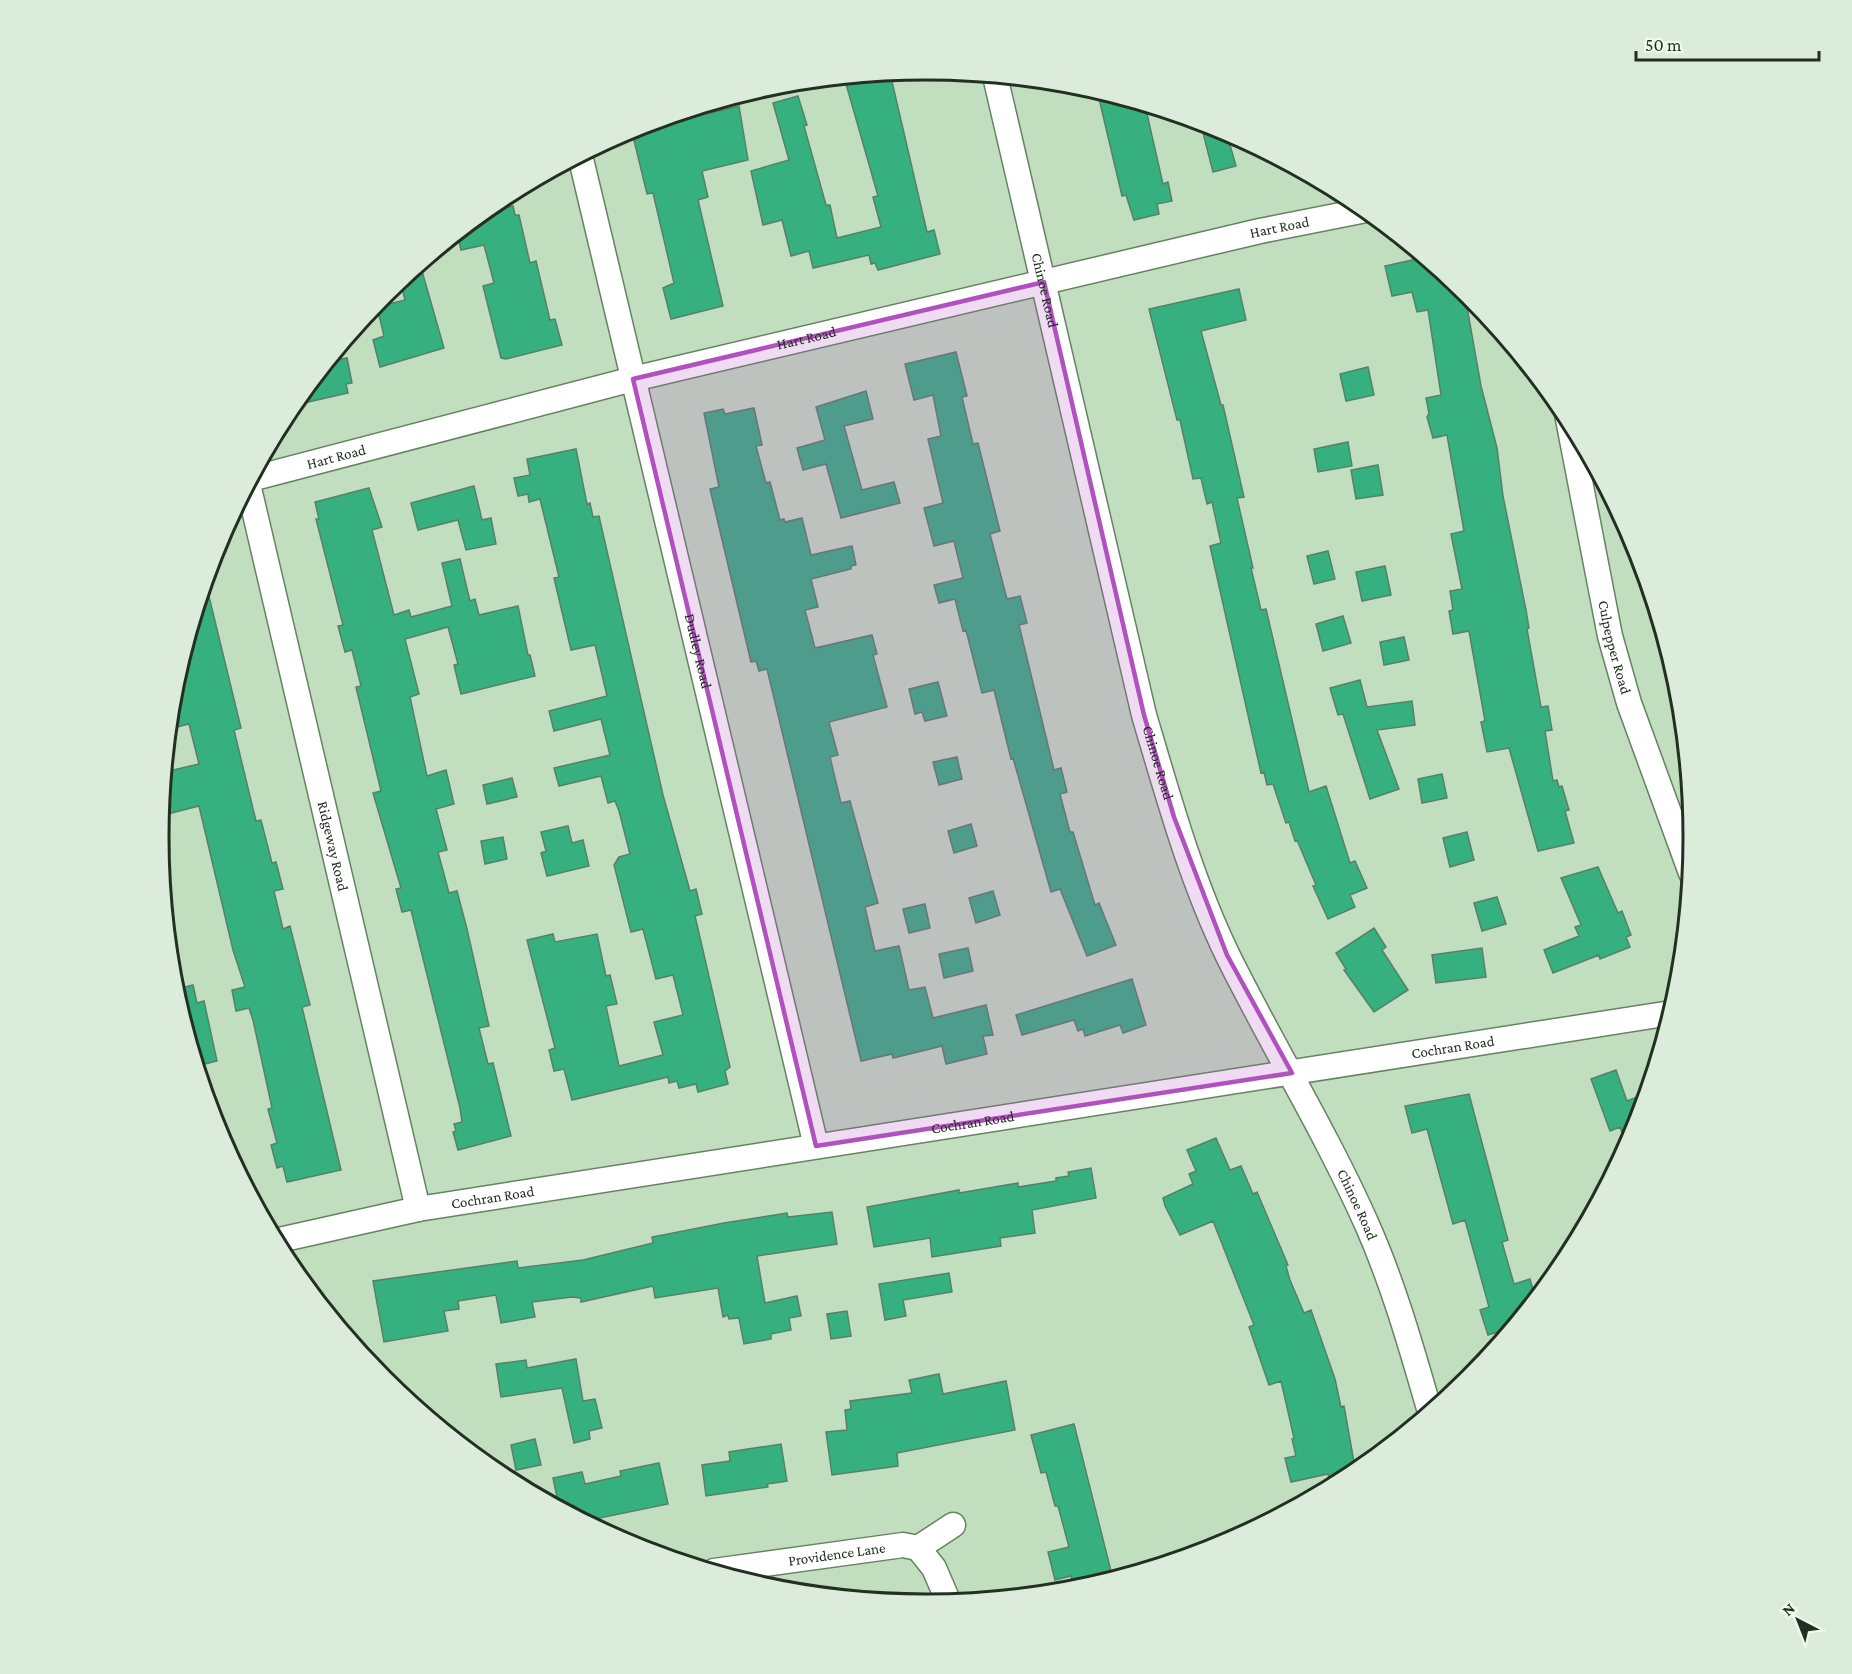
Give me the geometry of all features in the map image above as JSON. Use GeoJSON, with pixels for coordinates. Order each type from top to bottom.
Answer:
{"type":"FeatureCollection","features":[{"type":"Feature","properties":{"kind":"street","name":"Chinoe Road"},"geometry":{"type":"LineString","coordinates":[[996,83],[1144,715],[1174,817],[1227,954],[1292,1073],[1368,1227],[1391,1287],[1428,1405]]}},
{"type":"Feature","properties":{"kind":"street","name":"Dudley Road"},"geometry":{"type":"LineString","coordinates":[[582,163],[816,1146]]}},
{"type":"Feature","properties":{"kind":"street","name":"Hart Road"},"geometry":{"type":"LineString","coordinates":[[260,477],[633,379],[1260,231],[1354,212]]}},
{"type":"Feature","properties":{"kind":"street","name":"Culpepper Road"},"geometry":{"type":"LineString","coordinates":[[1573,443],[1610,636],[1629,703],[1683,854]]}},
{"type":"Feature","properties":{"kind":"street","name":"Ridgeway Road"},"geometry":{"type":"LineString","coordinates":[[251,495],[418,1209]]}},
{"type":"Feature","properties":{"kind":"street","name":"Cochran Road"},"geometry":{"type":"LineString","coordinates":[[284,1239],[418,1209],[1662,1014]]}},
{"type":"Feature","properties":{"kind":"street"},"geometry":{"type":"LineString","coordinates":[[945,1594],[934,1568],[918,1548],[953,1525]]}},
{"type":"Feature","properties":{"kind":"street","name":"Providence Lane"},"geometry":{"type":"LineString","coordinates":[[732,1569],[903,1545],[918,1548]]}},
{"type":"Feature","properties":{"kind":"highlighted area"},"geometry":{"type":"Polygon","coordinates":[[[1044,282],[1144,715],[1174,817],[1227,955],[1292,1073],[816,1146],[633,379],[1044,282]]]}},
{"type":"Feature","properties":{"kind":"building"},"geometry":{"type":"Polygon","coordinates":[[[892,81],[927,232],[934,230],[940,254],[878,270],[875,263],[871,264],[869,255],[813,268],[809,251],[791,256],[782,220],[763,225],[751,171],[789,160],[773,103],[798,96],[807,125],[804,126],[826,205],[830,205],[837,238],[881,227],[873,197],[878,196],[846,84],[892,81]]]}},
{"type":"Feature","properties":{"kind":"building"},"geometry":{"type":"Polygon","coordinates":[[[1099,100],[1147,113],[1163,184],[1168,182],[1172,201],[1157,204],[1159,214],[1134,220],[1126,195],[1122,196],[1099,100]]]}},
{"type":"Feature","properties":{"kind":"building"},"geometry":{"type":"Polygon","coordinates":[[[739,106],[748,160],[702,171],[708,197],[698,200],[723,306],[671,319],[663,288],[674,283],[653,193],[647,194],[633,138],[689,118],[739,106]]]}},
{"type":"Feature","properties":{"kind":"building"},"geometry":{"type":"Polygon","coordinates":[[[1203,132],[1230,143],[1236,166],[1213,172],[1203,132]]]}},
{"type":"Feature","properties":{"kind":"building"},"geometry":{"type":"Polygon","coordinates":[[[513,206],[515,215],[519,215],[530,263],[536,261],[550,320],[555,319],[562,345],[506,359],[501,358],[483,286],[494,283],[484,245],[461,250],[459,241],[503,208],[513,206]]]}},
{"type":"Feature","properties":{"kind":"building"},"geometry":{"type":"Polygon","coordinates":[[[1415,259],[1467,306],[1481,386],[1497,448],[1503,496],[1526,610],[1529,628],[1527,629],[1541,707],[1548,706],[1552,730],[1545,731],[1553,781],[1557,780],[1559,787],[1562,786],[1569,810],[1565,811],[1574,843],[1538,851],[1509,748],[1487,752],[1481,722],[1485,721],[1469,631],[1453,634],[1449,611],[1453,610],[1450,591],[1462,589],[1451,534],[1464,531],[1447,435],[1433,438],[1427,417],[1429,413],[1426,398],[1441,395],[1428,310],[1417,312],[1412,292],[1392,296],[1385,266],[1415,259]]]}},
{"type":"Feature","properties":{"kind":"building"},"geometry":{"type":"Polygon","coordinates":[[[422,271],[444,348],[380,367],[373,340],[384,336],[379,313],[387,305],[405,300],[402,290],[422,271]]]}},
{"type":"Feature","properties":{"kind":"building"},"geometry":{"type":"Polygon","coordinates":[[[1239,289],[1246,320],[1201,331],[1221,405],[1223,405],[1244,497],[1237,498],[1253,568],[1251,568],[1261,610],[1266,609],[1309,792],[1326,786],[1350,863],[1355,861],[1367,888],[1350,895],[1355,907],[1328,919],[1313,886],[1316,885],[1297,840],[1295,841],[1289,822],[1286,823],[1273,784],[1267,785],[1264,772],[1261,773],[1210,546],[1221,543],[1212,502],[1207,504],[1201,478],[1193,479],[1180,420],[1177,420],[1149,309],[1239,289]]]}},
{"type":"Feature","properties":{"kind":"building"},"geometry":{"type":"Polygon","coordinates":[[[956,352],[967,396],[962,397],[973,444],[978,443],[1000,531],[990,534],[1007,599],[1020,596],[1027,623],[1019,625],[1054,770],[1061,768],[1067,792],[1060,794],[1070,832],[1073,832],[1095,905],[1099,903],[1116,945],[1087,956],[1060,889],[1051,892],[1013,758],[1011,759],[994,690],[982,693],[966,630],[963,631],[955,599],[939,603],[934,585],[963,578],[954,541],[934,546],[924,508],[943,503],[928,439],[941,436],[933,395],[914,400],[905,364],[956,352]]]}},
{"type":"Feature","properties":{"kind":"building"},"geometry":{"type":"Polygon","coordinates":[[[347,358],[352,383],[346,384],[348,393],[306,403],[325,376],[338,360],[347,358]]]}},
{"type":"Feature","properties":{"kind":"building"},"geometry":{"type":"Polygon","coordinates":[[[1368,367],[1374,395],[1346,401],[1340,374],[1368,367]]]}},
{"type":"Feature","properties":{"kind":"building"},"geometry":{"type":"Polygon","coordinates":[[[866,391],[873,419],[844,426],[862,490],[894,482],[900,503],[841,518],[826,464],[803,470],[797,448],[825,440],[816,407],[866,391]]]}},
{"type":"Feature","properties":{"kind":"building"},"geometry":{"type":"Polygon","coordinates":[[[754,408],[762,445],[756,446],[766,483],[770,482],[780,520],[784,519],[785,522],[802,518],[811,555],[852,546],[856,565],[851,566],[851,569],[811,579],[818,607],[805,610],[815,648],[872,635],[877,654],[873,655],[887,707],[829,722],[838,755],[830,757],[841,803],[850,801],[878,903],[865,907],[875,951],[899,946],[909,990],[925,987],[933,1018],[986,1005],[993,1035],[983,1036],[987,1054],[946,1064],[942,1046],[893,1058],[892,1054],[861,1061],[767,669],[759,671],[756,661],[751,662],[710,489],[719,487],[704,413],[723,409],[725,414],[754,408]]]}},
{"type":"Feature","properties":{"kind":"building"},"geometry":{"type":"Polygon","coordinates":[[[1348,442],[1352,466],[1318,472],[1314,449],[1348,442]]]}},
{"type":"Feature","properties":{"kind":"building"},"geometry":{"type":"Polygon","coordinates":[[[576,449],[587,504],[590,503],[593,517],[599,516],[663,795],[690,891],[696,889],[702,914],[695,916],[730,1067],[725,1071],[728,1084],[698,1092],[696,1084],[679,1088],[677,1081],[669,1083],[668,1077],[572,1100],[564,1069],[554,1071],[549,1050],[555,1048],[527,940],[553,934],[555,942],[597,934],[606,976],[610,975],[617,1004],[606,1006],[619,1066],[663,1055],[654,1022],[683,1015],[673,975],[656,979],[643,929],[631,932],[614,865],[619,857],[630,854],[619,811],[615,801],[608,803],[601,776],[559,786],[554,768],[610,755],[601,719],[554,731],[549,711],[607,696],[595,645],[571,650],[554,578],[559,577],[540,499],[529,502],[528,494],[518,496],[514,478],[530,475],[527,459],[576,449]]]}},
{"type":"Feature","properties":{"kind":"building"},"geometry":{"type":"Polygon","coordinates":[[[1378,465],[1383,495],[1356,499],[1351,470],[1378,465]]]}},
{"type":"Feature","properties":{"kind":"building"},"geometry":{"type":"Polygon","coordinates":[[[474,486],[482,520],[491,518],[496,544],[466,550],[458,520],[418,530],[411,503],[474,486]]]}},
{"type":"Feature","properties":{"kind":"building"},"geometry":{"type":"Polygon","coordinates":[[[369,488],[382,527],[372,530],[394,615],[409,610],[411,617],[452,606],[442,563],[460,559],[470,601],[475,599],[479,615],[518,606],[528,655],[530,655],[535,676],[461,694],[454,665],[458,664],[448,627],[405,639],[419,694],[410,697],[427,776],[446,770],[454,804],[436,809],[447,850],[438,852],[449,893],[457,891],[467,929],[489,1026],[479,1028],[488,1064],[493,1063],[511,1136],[458,1150],[453,1132],[456,1131],[454,1124],[462,1122],[460,1108],[411,910],[402,912],[396,889],[401,888],[373,793],[381,791],[356,687],[361,686],[352,650],[345,652],[338,626],[343,625],[316,519],[319,519],[315,502],[369,488]]]}},
{"type":"Feature","properties":{"kind":"building"},"geometry":{"type":"Polygon","coordinates":[[[1328,551],[1335,579],[1314,584],[1307,556],[1328,551]]]}},
{"type":"Feature","properties":{"kind":"building"},"geometry":{"type":"Polygon","coordinates":[[[1385,566],[1391,595],[1362,601],[1356,572],[1385,566]]]}},
{"type":"Feature","properties":{"kind":"building"},"geometry":{"type":"Polygon","coordinates":[[[209,595],[241,728],[234,730],[256,821],[261,820],[272,863],[276,862],[283,889],[274,891],[283,929],[290,926],[310,1005],[302,1007],[341,1170],[287,1182],[283,1166],[277,1168],[271,1145],[277,1143],[268,1109],[272,1108],[249,1008],[236,1011],[232,990],[245,987],[233,950],[199,806],[169,814],[172,770],[199,764],[189,724],[177,727],[194,641],[209,595]]]}},
{"type":"Feature","properties":{"kind":"building"},"geometry":{"type":"Polygon","coordinates":[[[1343,616],[1351,643],[1323,651],[1316,624],[1343,616]]]}},
{"type":"Feature","properties":{"kind":"building"},"geometry":{"type":"Polygon","coordinates":[[[1404,637],[1409,660],[1384,665],[1380,642],[1404,637]]]}},
{"type":"Feature","properties":{"kind":"building"},"geometry":{"type":"Polygon","coordinates":[[[1360,680],[1367,707],[1412,701],[1415,725],[1377,730],[1399,789],[1370,799],[1343,714],[1338,715],[1330,688],[1360,680]]]}},
{"type":"Feature","properties":{"kind":"building"},"geometry":{"type":"Polygon","coordinates":[[[938,682],[947,716],[925,721],[922,712],[915,714],[909,689],[938,682]]]}},
{"type":"Feature","properties":{"kind":"building"},"geometry":{"type":"Polygon","coordinates":[[[957,757],[962,779],[939,785],[933,762],[957,757]]]}},
{"type":"Feature","properties":{"kind":"building"},"geometry":{"type":"Polygon","coordinates":[[[1442,774],[1447,798],[1422,803],[1418,779],[1442,774]]]}},
{"type":"Feature","properties":{"kind":"building"},"geometry":{"type":"Polygon","coordinates":[[[512,778],[517,797],[487,804],[483,785],[512,778]]]}},
{"type":"Feature","properties":{"kind":"building"},"geometry":{"type":"Polygon","coordinates":[[[971,824],[977,846],[954,853],[948,831],[971,824]]]}},
{"type":"Feature","properties":{"kind":"building"},"geometry":{"type":"Polygon","coordinates":[[[568,826],[572,843],[583,840],[589,866],[547,876],[541,853],[546,851],[541,832],[568,826]]]}},
{"type":"Feature","properties":{"kind":"building"},"geometry":{"type":"Polygon","coordinates":[[[1467,832],[1474,860],[1450,867],[1443,838],[1467,832]]]}},
{"type":"Feature","properties":{"kind":"building"},"geometry":{"type":"Polygon","coordinates":[[[503,837],[507,859],[485,864],[481,841],[503,837]]]}},
{"type":"Feature","properties":{"kind":"building"},"geometry":{"type":"Polygon","coordinates":[[[1598,867],[1618,913],[1622,911],[1631,935],[1626,937],[1630,947],[1600,959],[1599,955],[1553,973],[1544,950],[1579,936],[1575,927],[1581,925],[1561,878],[1598,867]]]}},
{"type":"Feature","properties":{"kind":"building"},"geometry":{"type":"Polygon","coordinates":[[[993,891],[1000,915],[976,923],[969,898],[993,891]]]}},
{"type":"Feature","properties":{"kind":"building"},"geometry":{"type":"Polygon","coordinates":[[[1497,897],[1506,924],[1482,931],[1474,903],[1497,897]]]}},
{"type":"Feature","properties":{"kind":"building"},"geometry":{"type":"Polygon","coordinates":[[[925,904],[930,928],[909,933],[903,909],[925,904]]]}},
{"type":"Feature","properties":{"kind":"building"},"geometry":{"type":"Polygon","coordinates":[[[1374,928],[1386,947],[1382,950],[1408,990],[1374,1012],[1344,970],[1346,969],[1336,953],[1374,928]]]}},
{"type":"Feature","properties":{"kind":"building"},"geometry":{"type":"Polygon","coordinates":[[[968,948],[973,971],[944,978],[939,954],[968,948]]]}},
{"type":"Feature","properties":{"kind":"building"},"geometry":{"type":"Polygon","coordinates":[[[1482,948],[1486,977],[1436,983],[1432,955],[1482,948]]]}},
{"type":"Feature","properties":{"kind":"building"},"geometry":{"type":"Polygon","coordinates":[[[1132,979],[1146,1025],[1123,1033],[1120,1025],[1085,1036],[1083,1029],[1078,1031],[1074,1020],[1022,1035],[1016,1015],[1132,979]]]}},
{"type":"Feature","properties":{"kind":"building"},"geometry":{"type":"Polygon","coordinates":[[[193,985],[197,1003],[204,1001],[217,1061],[204,1064],[184,987],[193,985]]]}},
{"type":"Feature","properties":{"kind":"building"},"geometry":{"type":"Polygon","coordinates":[[[1616,1070],[1627,1101],[1637,1097],[1623,1134],[1620,1127],[1610,1131],[1591,1079],[1616,1070]]]}},
{"type":"Feature","properties":{"kind":"building"},"geometry":{"type":"Polygon","coordinates":[[[1469,1094],[1508,1240],[1502,1242],[1514,1284],[1530,1279],[1533,1290],[1500,1331],[1488,1335],[1480,1310],[1489,1307],[1465,1220],[1453,1224],[1427,1129],[1412,1133],[1405,1106],[1469,1094]]]}},
{"type":"Feature","properties":{"kind":"building"},"geometry":{"type":"Polygon","coordinates":[[[1216,1138],[1230,1170],[1241,1166],[1253,1194],[1257,1192],[1288,1265],[1286,1266],[1290,1280],[1304,1313],[1311,1310],[1335,1379],[1341,1407],[1344,1406],[1354,1462],[1329,1478],[1328,1474],[1291,1482],[1285,1458],[1296,1456],[1281,1381],[1269,1385],[1249,1327],[1254,1325],[1213,1221],[1180,1235],[1165,1206],[1163,1198],[1193,1184],[1189,1174],[1196,1171],[1187,1150],[1216,1138]]]}},
{"type":"Feature","properties":{"kind":"building"},"geometry":{"type":"Polygon","coordinates":[[[1091,1168],[1096,1198],[1032,1210],[1035,1233],[1000,1238],[1001,1246],[932,1257],[930,1238],[874,1247],[867,1207],[959,1190],[959,1193],[1018,1183],[1018,1187],[1056,1181],[1056,1178],[1069,1176],[1068,1172],[1091,1168]]]}},
{"type":"Feature","properties":{"kind":"building"},"geometry":{"type":"Polygon","coordinates":[[[832,1212],[837,1244],[757,1256],[765,1303],[797,1296],[801,1316],[789,1318],[791,1330],[771,1334],[771,1339],[744,1344],[739,1318],[729,1319],[728,1315],[723,1317],[718,1288],[655,1298],[653,1286],[581,1302],[581,1298],[572,1297],[532,1302],[535,1317],[501,1323],[496,1295],[458,1301],[459,1309],[444,1311],[448,1331],[384,1342],[373,1281],[517,1261],[518,1268],[583,1260],[653,1243],[652,1237],[724,1223],[787,1213],[788,1217],[832,1212]]]}},
{"type":"Feature","properties":{"kind":"building"},"geometry":{"type":"Polygon","coordinates":[[[949,1273],[952,1292],[903,1300],[906,1316],[885,1320],[879,1284],[949,1273]]]}},
{"type":"Feature","properties":{"kind":"building"},"geometry":{"type":"Polygon","coordinates":[[[847,1311],[851,1336],[831,1339],[827,1314],[847,1311]]]}},
{"type":"Feature","properties":{"kind":"building"},"geometry":{"type":"Polygon","coordinates":[[[576,1359],[583,1401],[595,1399],[602,1428],[589,1431],[590,1439],[574,1443],[562,1388],[501,1397],[496,1364],[526,1360],[527,1368],[576,1359]]]}},
{"type":"Feature","properties":{"kind":"building"},"geometry":{"type":"Polygon","coordinates":[[[939,1374],[943,1394],[1006,1381],[1015,1430],[897,1453],[898,1466],[832,1475],[826,1432],[847,1430],[845,1410],[851,1409],[850,1401],[912,1393],[909,1380],[939,1374]]]}},
{"type":"Feature","properties":{"kind":"building"},"geometry":{"type":"Polygon","coordinates":[[[1074,1424],[1111,1571],[1072,1580],[1071,1576],[1055,1580],[1048,1552],[1069,1547],[1058,1506],[1055,1506],[1046,1472],[1041,1473],[1031,1435],[1074,1424]]]}},
{"type":"Feature","properties":{"kind":"building"},"geometry":{"type":"Polygon","coordinates":[[[535,1439],[541,1465],[516,1470],[511,1445],[535,1439]]]}},
{"type":"Feature","properties":{"kind":"building"},"geometry":{"type":"Polygon","coordinates":[[[781,1444],[787,1481],[767,1484],[768,1487],[706,1496],[702,1465],[730,1461],[729,1452],[781,1444]]]}},
{"type":"Feature","properties":{"kind":"building"},"geometry":{"type":"Polygon","coordinates":[[[659,1463],[668,1504],[597,1519],[557,1498],[553,1478],[582,1472],[585,1484],[621,1476],[620,1471],[659,1463]]]}}]}
